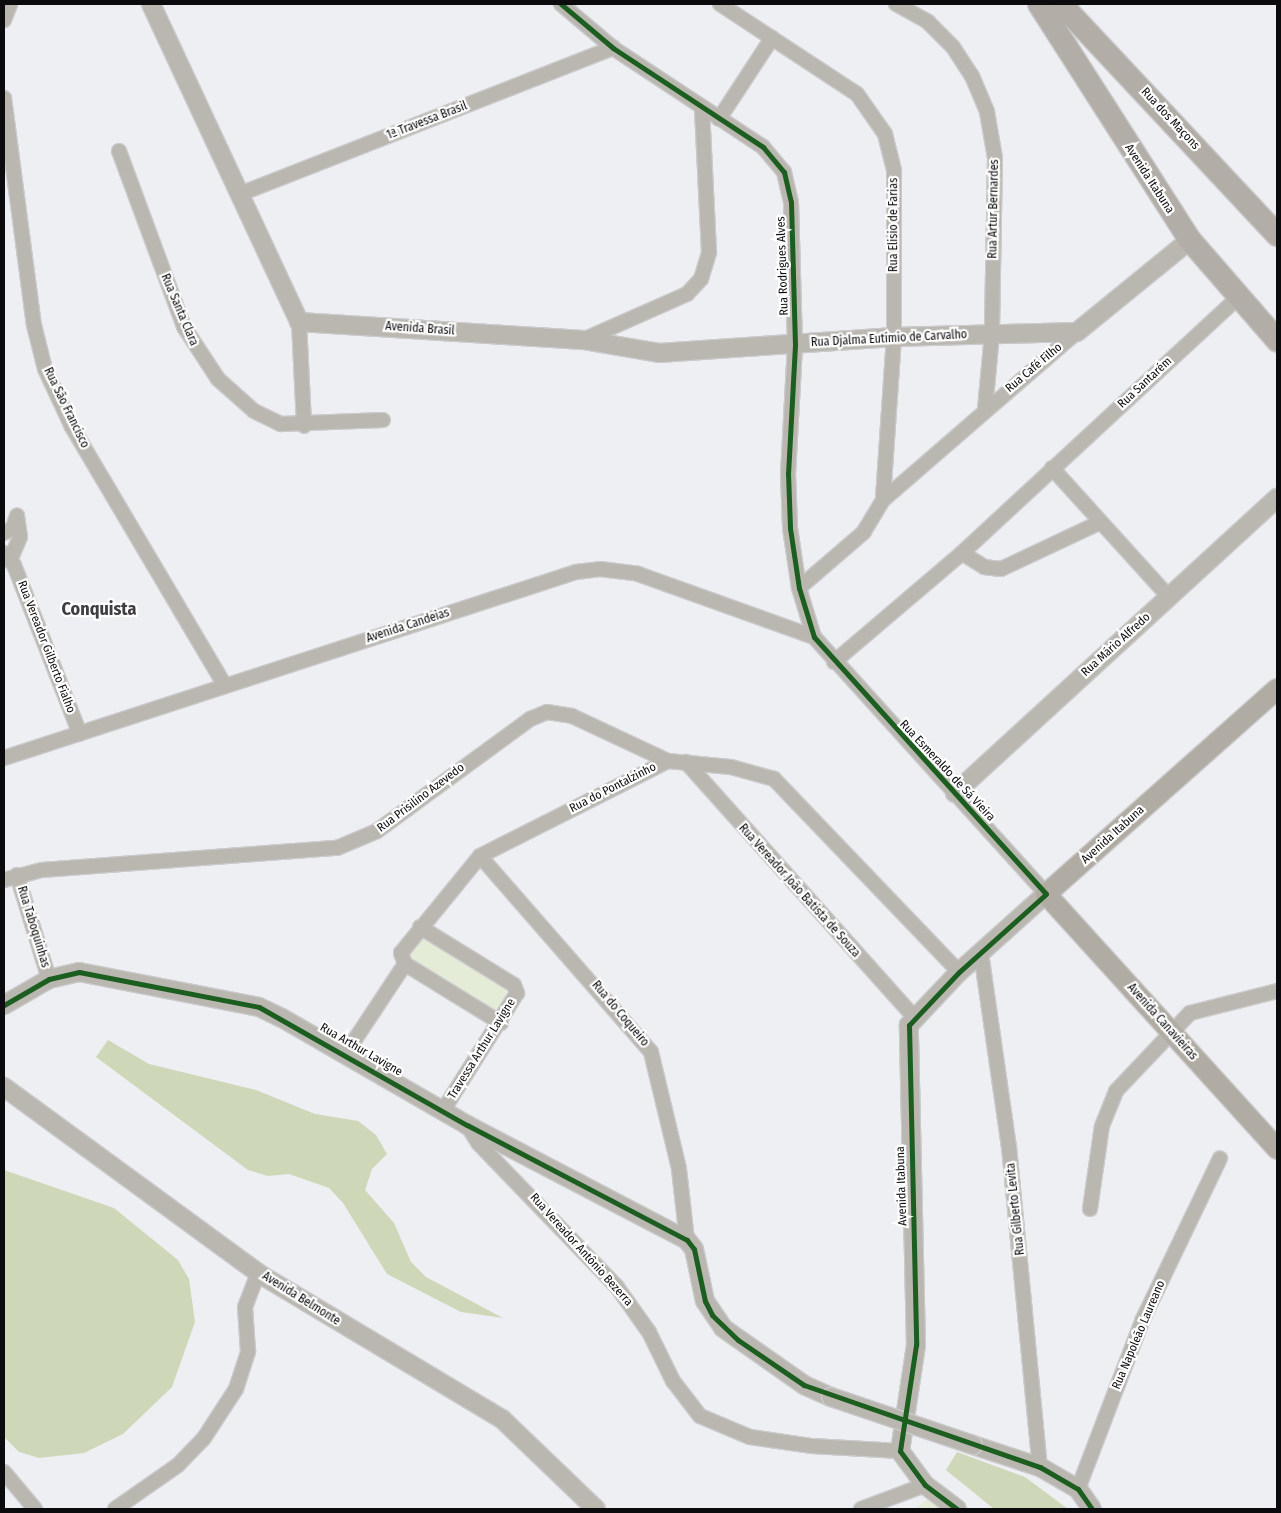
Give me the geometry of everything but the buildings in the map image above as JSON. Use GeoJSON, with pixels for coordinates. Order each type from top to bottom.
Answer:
{"type":"FeatureCollection","features":[{"type":"Feature","properties":{"kind":"main road","name":"Avenida Itabuna"},"geometry":{"type":"LineString","coordinates":[[1039,4],[1190,240],[1277,340]]}},
{"type":"Feature","properties":{"kind":"main road","name":"Rua dos Maçons"},"geometry":{"type":"LineString","coordinates":[[1061,4],[1277,235]]}},
{"type":"Feature","properties":{"kind":"main road"},"geometry":{"type":"LineString","coordinates":[[1080,69],[1107,51]]}},
{"type":"Feature","properties":{"kind":"main road","name":"Avenida Itabuna"},"geometry":{"type":"LineString","coordinates":[[1046,894],[1277,689]]}},
{"type":"Feature","properties":{"kind":"main road","name":"Avenida Canavieiras"},"geometry":{"type":"LineString","coordinates":[[1046,894],[1277,1149]]}},
{"type":"Feature","properties":{"kind":"street"},"geometry":{"type":"LineString","coordinates":[[4,20],[10,4]]}},
{"type":"Feature","properties":{"kind":"street"},"geometry":{"type":"LineString","coordinates":[[151,4],[299,322],[304,426]]}},
{"type":"Feature","properties":{"kind":"street","name":"Rua Rodrigues Alves"},"geometry":{"type":"LineString","coordinates":[[560,4],[613,48],[763,147],[784,172],[792,219],[795,345],[788,473],[799,588],[814,637]]}},
{"type":"Feature","properties":{"kind":"street","name":"Rua Elisio de Farias"},"geometry":{"type":"LineString","coordinates":[[720,4],[857,94],[885,134],[894,171],[894,337],[883,500]]}},
{"type":"Feature","properties":{"kind":"street","name":"Rua Artur Bernardes"},"geometry":{"type":"LineString","coordinates":[[896,4],[928,22],[953,47],[972,76],[987,112],[995,158],[992,334]]}},
{"type":"Feature","properties":{"kind":"street"},"geometry":{"type":"LineString","coordinates":[[719,119],[772,38]]}},
{"type":"Feature","properties":{"kind":"street","name":"1ª Travessa Brasil"},"geometry":{"type":"LineString","coordinates":[[240,194],[613,48]]}},
{"type":"Feature","properties":{"kind":"street","name":"Rua São Francisco"},"geometry":{"type":"LineString","coordinates":[[4,98],[6,126],[34,325],[45,369],[72,427],[224,684]]}},
{"type":"Feature","properties":{"kind":"street","name":"Avenida Brasil"},"geometry":{"type":"LineString","coordinates":[[299,322],[583,340],[680,298],[701,280],[709,252],[702,107]]}},
{"type":"Feature","properties":{"kind":"street","name":"Rua Santa Clara"},"geometry":{"type":"LineString","coordinates":[[119,151],[184,327],[198,355],[218,380],[254,411],[281,424],[304,426],[383,420]]}},
{"type":"Feature","properties":{"kind":"street","name":"Rua Café Filho"},"geometry":{"type":"LineString","coordinates":[[883,500],[984,409],[1190,240]]}},
{"type":"Feature","properties":{"kind":"street","name":"Rua Santarém"},"geometry":{"type":"LineString","coordinates":[[834,662],[962,554],[1052,468],[1238,297]]}},
{"type":"Feature","properties":{"kind":"street","name":"Rua Djalma Eutímio de Carvalho"},"geometry":{"type":"LineString","coordinates":[[583,340],[659,353],[894,337],[1077,332]]}},
{"type":"Feature","properties":{"kind":"street"},"geometry":{"type":"LineString","coordinates":[[984,409],[992,334]]}},
{"type":"Feature","properties":{"kind":"street"},"geometry":{"type":"LineString","coordinates":[[1052,468],[1169,597]]}},
{"type":"Feature","properties":{"kind":"street","name":"Rua Mário Alfredo"},"geometry":{"type":"LineString","coordinates":[[955,793],[1277,498]]}},
{"type":"Feature","properties":{"kind":"street"},"geometry":{"type":"LineString","coordinates":[[799,588],[864,532],[883,500]]}},
{"type":"Feature","properties":{"kind":"street"},"geometry":{"type":"LineString","coordinates":[[4,533],[13,528],[17,516],[20,537],[7,557]]}},
{"type":"Feature","properties":{"kind":"street"},"geometry":{"type":"LineString","coordinates":[[962,554],[984,567],[1000,569],[1101,522]]}},
{"type":"Feature","properties":{"kind":"street","name":"Rua Vereador Gilberto Fialho"},"geometry":{"type":"LineString","coordinates":[[7,557],[80,734]]}},
{"type":"Feature","properties":{"kind":"street","name":"Avenida Candeias"},"geometry":{"type":"LineString","coordinates":[[4,758],[224,684],[552,578],[600,569],[638,574],[814,637]]}},
{"type":"Feature","properties":{"kind":"street","name":"Rua Esmeraldo de Sá Vieira"},"geometry":{"type":"LineString","coordinates":[[814,637],[834,662],[1046,894]]}},
{"type":"Feature","properties":{"kind":"street","name":"Rua Prisilino Azevedo"},"geometry":{"type":"LineString","coordinates":[[10,877],[337,848],[377,831],[530,718],[547,712],[572,716],[668,761]]}},
{"type":"Feature","properties":{"kind":"street","name":"Rua do Pontalzinho"},"geometry":{"type":"LineString","coordinates":[[404,964],[401,953],[420,927],[480,856],[668,761],[760,772],[774,779],[959,972]]}},
{"type":"Feature","properties":{"kind":"street","name":"Rua Vereador João Batista de Souza"},"geometry":{"type":"LineString","coordinates":[[686,762],[915,1018]]}},
{"type":"Feature","properties":{"kind":"street","name":"Rua do Coqueiro"},"geometry":{"type":"LineString","coordinates":[[480,856],[652,1052],[679,1169],[687,1240]]}},
{"type":"Feature","properties":{"kind":"street","name":"Rua Taboquinhas"},"geometry":{"type":"LineString","coordinates":[[10,877],[49,979]]}},
{"type":"Feature","properties":{"kind":"street","name":"Avenida Itabuna"},"geometry":{"type":"LineString","coordinates":[[900,1451],[916,1344],[907,1041],[915,1018],[959,972],[1046,894]]}},
{"type":"Feature","properties":{"kind":"street","name":"Travessa Arthur Lavigne"},"geometry":{"type":"LineString","coordinates":[[420,927],[516,987],[501,1023],[444,1109]]}},
{"type":"Feature","properties":{"kind":"street","name":"Rua Gilberto Levita"},"geometry":{"type":"LineString","coordinates":[[981,953],[1009,1147],[1040,1467]]}},
{"type":"Feature","properties":{"kind":"street"},"geometry":{"type":"LineString","coordinates":[[346,1053],[404,964],[501,1023]]}},
{"type":"Feature","properties":{"kind":"street","name":"Rua Arthur Lavigne"},"geometry":{"type":"LineString","coordinates":[[4,1005],[49,979],[96,974],[259,1007],[346,1053],[444,1109],[467,1125],[687,1240]]}},
{"type":"Feature","properties":{"kind":"street"},"geometry":{"type":"LineString","coordinates":[[1090,1209],[1095,1164],[1110,1102],[1190,1013],[1277,991]]}},
{"type":"Feature","properties":{"kind":"street","name":"Avenida Belmonte"},"geometry":{"type":"LineString","coordinates":[[4,1087],[258,1273],[502,1419],[596,1509]]}},
{"type":"Feature","properties":{"kind":"street","name":"Rua Vereador Antônio Bezerra"},"geometry":{"type":"LineString","coordinates":[[467,1125],[479,1144],[617,1287],[649,1332],[673,1381],[700,1416],[750,1437],[812,1446],[900,1451]]}},
{"type":"Feature","properties":{"kind":"street","name":"Rua Napoleão Laureano"},"geometry":{"type":"LineString","coordinates":[[1078,1489],[1143,1319],[1220,1158]]}},
{"type":"Feature","properties":{"kind":"street"},"geometry":{"type":"LineString","coordinates":[[687,1240],[694,1249],[705,1301],[723,1328],[804,1385],[831,1398],[1040,1467],[1078,1489],[1092,1509]]}},
{"type":"Feature","properties":{"kind":"street"},"geometry":{"type":"LineString","coordinates":[[115,1509],[178,1465],[204,1438],[236,1390],[248,1351],[245,1307],[258,1273]]}},
{"type":"Feature","properties":{"kind":"street"},"geometry":{"type":"LineString","coordinates":[[900,1451],[925,1485],[957,1509]]}},
{"type":"Feature","properties":{"kind":"street"},"geometry":{"type":"LineString","coordinates":[[4,1472],[35,1509]]}},
{"type":"Feature","properties":{"kind":"street"},"geometry":{"type":"LineString","coordinates":[[861,1509],[925,1485]]}},
{"type":"Feature","properties":{"kind":"green space"},"geometry":{"type":"Polygon","coordinates":[[[421,936],[510,992],[496,1014],[407,958],[421,936]]]}},
{"type":"Feature","properties":{"kind":"green space"},"geometry":{"type":"Polygon","coordinates":[[[108,1040],[149,1064],[256,1090],[315,1114],[358,1121],[376,1135],[387,1154],[372,1169],[365,1190],[394,1223],[411,1262],[426,1277],[503,1318],[461,1312],[387,1274],[343,1203],[329,1188],[289,1174],[268,1176],[248,1170],[96,1057],[108,1040]]]}},
{"type":"Feature","properties":{"kind":"green space"},"geometry":{"type":"Polygon","coordinates":[[[4,1170],[114,1208],[178,1260],[189,1279],[195,1322],[172,1387],[123,1434],[84,1453],[39,1458],[19,1452],[4,1437],[4,1170]]]}},
{"type":"Feature","properties":{"kind":"green space"},"geometry":{"type":"Polygon","coordinates":[[[957,1452],[1025,1477],[1068,1509],[994,1509],[946,1470],[957,1452]]]}},
{"type":"Feature","properties":{"kind":"green space"},"geometry":{"type":"Polygon","coordinates":[[[933,1495],[951,1509],[915,1509],[933,1495]]]}},
{"type":"Feature","properties":{"kind":"cycle path"},"geometry":{"type":"LineString","coordinates":[[561,4],[613,48],[763,147],[784,172],[791,202],[795,345],[788,473],[790,528],[799,588],[814,637],[1046,894],[959,972],[909,1025],[916,1345],[900,1451],[925,1485],[957,1509]]}},
{"type":"Feature","properties":{"kind":"cycle path"},"geometry":{"type":"LineString","coordinates":[[4,1005],[49,979],[79,972],[259,1007],[467,1125],[687,1240],[694,1249],[705,1301],[712,1315],[738,1340],[804,1385],[1040,1467],[1078,1489],[1092,1509]]}},
{"type":"Feature","properties":{"kind":"district","name":"Conquista"},"geometry":{"type":"Point","coordinates":[99,609]}}]}
